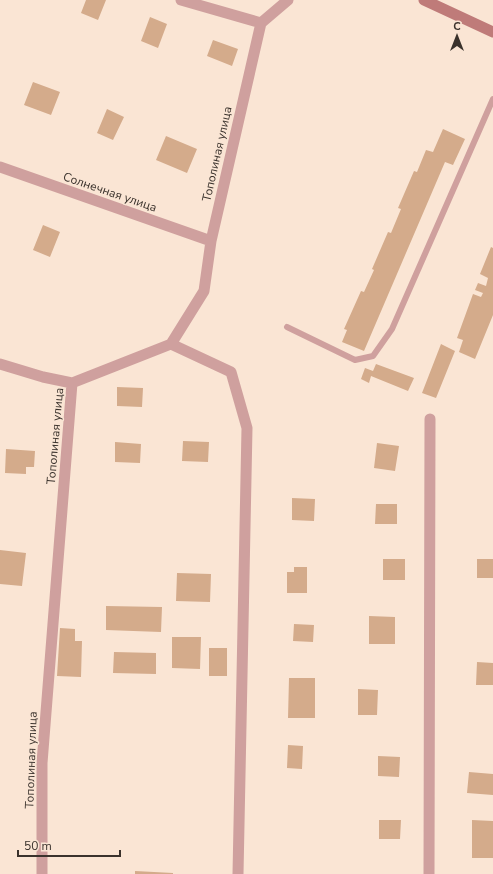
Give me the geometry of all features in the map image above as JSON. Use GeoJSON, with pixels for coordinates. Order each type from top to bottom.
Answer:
{"type":"FeatureCollection","features":[{"type":"Feature","properties":{"kind":"main road"},"geometry":{"type":"LineString","coordinates":[[424,0],[493,32]]}},
{"type":"Feature","properties":{"kind":"street"},"geometry":{"type":"LineString","coordinates":[[181,0],[261,23],[288,0]]}},
{"type":"Feature","properties":{"kind":"street","name":"Тополиная улица"},"geometry":{"type":"LineString","coordinates":[[42,874],[42,763],[72,383],[171,344],[204,291],[211,241],[261,23]]}},
{"type":"Feature","properties":{"kind":"street","name":"Солнечная улица"},"geometry":{"type":"LineString","coordinates":[[0,167],[211,241]]}},
{"type":"Feature","properties":{"kind":"street"},"geometry":{"type":"LineString","coordinates":[[171,344],[231,372],[247,428],[238,874]]}},
{"type":"Feature","properties":{"kind":"street"},"geometry":{"type":"LineString","coordinates":[[0,364],[43,377],[72,383]]}},
{"type":"Feature","properties":{"kind":"street"},"geometry":{"type":"LineString","coordinates":[[429,874],[430,419]]}},
{"type":"Feature","properties":{"kind":"lane"},"geometry":{"type":"LineString","coordinates":[[287,327],[355,360],[373,356],[392,329],[493,99]]}},
{"type":"Feature","properties":{"kind":"building"},"geometry":{"type":"Polygon","coordinates":[[[86,0],[106,0],[98,20],[81,13],[86,0]]]}},
{"type":"Feature","properties":{"kind":"building"},"geometry":{"type":"Polygon","coordinates":[[[150,17],[167,24],[158,48],[141,41],[150,17]]]}},
{"type":"Feature","properties":{"kind":"building"},"geometry":{"type":"Polygon","coordinates":[[[213,40],[238,49],[232,66],[207,56],[213,40]]]}},
{"type":"Feature","properties":{"kind":"building"},"geometry":{"type":"Polygon","coordinates":[[[33,82],[60,92],[51,115],[24,105],[33,82]]]}},
{"type":"Feature","properties":{"kind":"building"},"geometry":{"type":"Polygon","coordinates":[[[107,109],[124,117],[113,140],[97,133],[107,109]]]}},
{"type":"Feature","properties":{"kind":"building"},"geometry":{"type":"Polygon","coordinates":[[[443,129],[465,139],[453,165],[445,162],[364,351],[342,342],[347,330],[344,329],[361,291],[364,292],[374,270],[372,269],[388,232],[391,233],[401,209],[398,208],[414,171],[417,172],[426,150],[433,152],[443,129]]]}},
{"type":"Feature","properties":{"kind":"building"},"geometry":{"type":"Polygon","coordinates":[[[166,136],[197,149],[187,173],[156,160],[166,136]]]}},
{"type":"Feature","properties":{"kind":"building"},"geometry":{"type":"Polygon","coordinates":[[[43,225],[60,232],[50,257],[33,250],[43,225]]]}},
{"type":"Feature","properties":{"kind":"building"},"geometry":{"type":"Polygon","coordinates":[[[491,247],[493,248],[493,315],[475,359],[459,352],[463,340],[457,338],[473,294],[481,297],[483,293],[475,290],[478,283],[486,286],[488,278],[480,274],[491,247]]]}},
{"type":"Feature","properties":{"kind":"building"},"geometry":{"type":"Polygon","coordinates":[[[441,344],[455,351],[436,398],[422,393],[441,344]]]}},
{"type":"Feature","properties":{"kind":"building"},"geometry":{"type":"Polygon","coordinates":[[[376,364],[414,378],[408,391],[371,376],[369,383],[361,379],[365,368],[373,371],[376,364]]]}},
{"type":"Feature","properties":{"kind":"building"},"geometry":{"type":"Polygon","coordinates":[[[117,387],[143,388],[142,407],[117,406],[117,387]]]}},
{"type":"Feature","properties":{"kind":"building"},"geometry":{"type":"Polygon","coordinates":[[[183,441],[209,442],[208,462],[182,461],[183,441]]]}},
{"type":"Feature","properties":{"kind":"building"},"geometry":{"type":"Polygon","coordinates":[[[115,442],[141,444],[140,463],[115,462],[115,442]]]}},
{"type":"Feature","properties":{"kind":"building"},"geometry":{"type":"Polygon","coordinates":[[[377,443],[399,446],[395,471],[374,468],[377,443]]]}},
{"type":"Feature","properties":{"kind":"building"},"geometry":{"type":"Polygon","coordinates":[[[6,449],[35,451],[34,467],[26,467],[26,474],[5,473],[6,449]]]}},
{"type":"Feature","properties":{"kind":"building"},"geometry":{"type":"Polygon","coordinates":[[[292,498],[315,499],[314,521],[292,520],[292,498]]]}},
{"type":"Feature","properties":{"kind":"building"},"geometry":{"type":"Polygon","coordinates":[[[376,504],[397,504],[397,524],[375,524],[376,504]]]}},
{"type":"Feature","properties":{"kind":"building"},"geometry":{"type":"Polygon","coordinates":[[[0,550],[26,553],[22,586],[0,584],[0,550]]]}},
{"type":"Feature","properties":{"kind":"building"},"geometry":{"type":"Polygon","coordinates":[[[383,559],[405,559],[405,580],[383,580],[383,559]]]}},
{"type":"Feature","properties":{"kind":"building"},"geometry":{"type":"Polygon","coordinates":[[[477,559],[493,559],[493,578],[477,578],[477,559]]]}},
{"type":"Feature","properties":{"kind":"building"},"geometry":{"type":"Polygon","coordinates":[[[294,567],[307,567],[307,593],[287,593],[287,572],[294,572],[294,567]]]}},
{"type":"Feature","properties":{"kind":"building"},"geometry":{"type":"Polygon","coordinates":[[[177,573],[211,574],[210,602],[176,601],[177,573]]]}},
{"type":"Feature","properties":{"kind":"building"},"geometry":{"type":"Polygon","coordinates":[[[106,606],[162,607],[161,632],[106,630],[106,606]]]}},
{"type":"Feature","properties":{"kind":"building"},"geometry":{"type":"Polygon","coordinates":[[[369,616],[395,617],[395,644],[369,644],[369,616]]]}},
{"type":"Feature","properties":{"kind":"building"},"geometry":{"type":"Polygon","coordinates":[[[294,624],[314,625],[313,642],[293,641],[294,624]]]}},
{"type":"Feature","properties":{"kind":"building"},"geometry":{"type":"Polygon","coordinates":[[[60,628],[75,629],[75,641],[82,641],[81,677],[57,676],[60,628]]]}},
{"type":"Feature","properties":{"kind":"building"},"geometry":{"type":"Polygon","coordinates":[[[172,637],[201,637],[200,669],[172,668],[172,637]]]}},
{"type":"Feature","properties":{"kind":"building"},"geometry":{"type":"Polygon","coordinates":[[[209,648],[227,648],[227,676],[209,676],[209,648]]]}},
{"type":"Feature","properties":{"kind":"building"},"geometry":{"type":"Polygon","coordinates":[[[114,652],[156,653],[156,674],[113,673],[114,652]]]}},
{"type":"Feature","properties":{"kind":"building"},"geometry":{"type":"Polygon","coordinates":[[[477,662],[493,663],[493,685],[476,685],[477,662]]]}},
{"type":"Feature","properties":{"kind":"building"},"geometry":{"type":"Polygon","coordinates":[[[289,678],[315,678],[315,718],[288,718],[289,678]]]}},
{"type":"Feature","properties":{"kind":"building"},"geometry":{"type":"Polygon","coordinates":[[[358,689],[378,690],[377,715],[358,715],[358,689]]]}},
{"type":"Feature","properties":{"kind":"building"},"geometry":{"type":"Polygon","coordinates":[[[288,745],[303,746],[302,769],[287,768],[288,745]]]}},
{"type":"Feature","properties":{"kind":"building"},"geometry":{"type":"Polygon","coordinates":[[[378,756],[400,757],[399,777],[378,776],[378,756]]]}},
{"type":"Feature","properties":{"kind":"building"},"geometry":{"type":"Polygon","coordinates":[[[469,772],[493,774],[493,795],[467,793],[469,772]]]}},
{"type":"Feature","properties":{"kind":"building"},"geometry":{"type":"Polygon","coordinates":[[[379,820],[401,820],[400,839],[379,839],[379,820]]]}},
{"type":"Feature","properties":{"kind":"building"},"geometry":{"type":"Polygon","coordinates":[[[472,820],[493,821],[493,858],[472,858],[472,820]]]}},
{"type":"Feature","properties":{"kind":"building"},"geometry":{"type":"Polygon","coordinates":[[[135,871],[173,873],[173,874],[135,874],[135,871]]]}}]}
